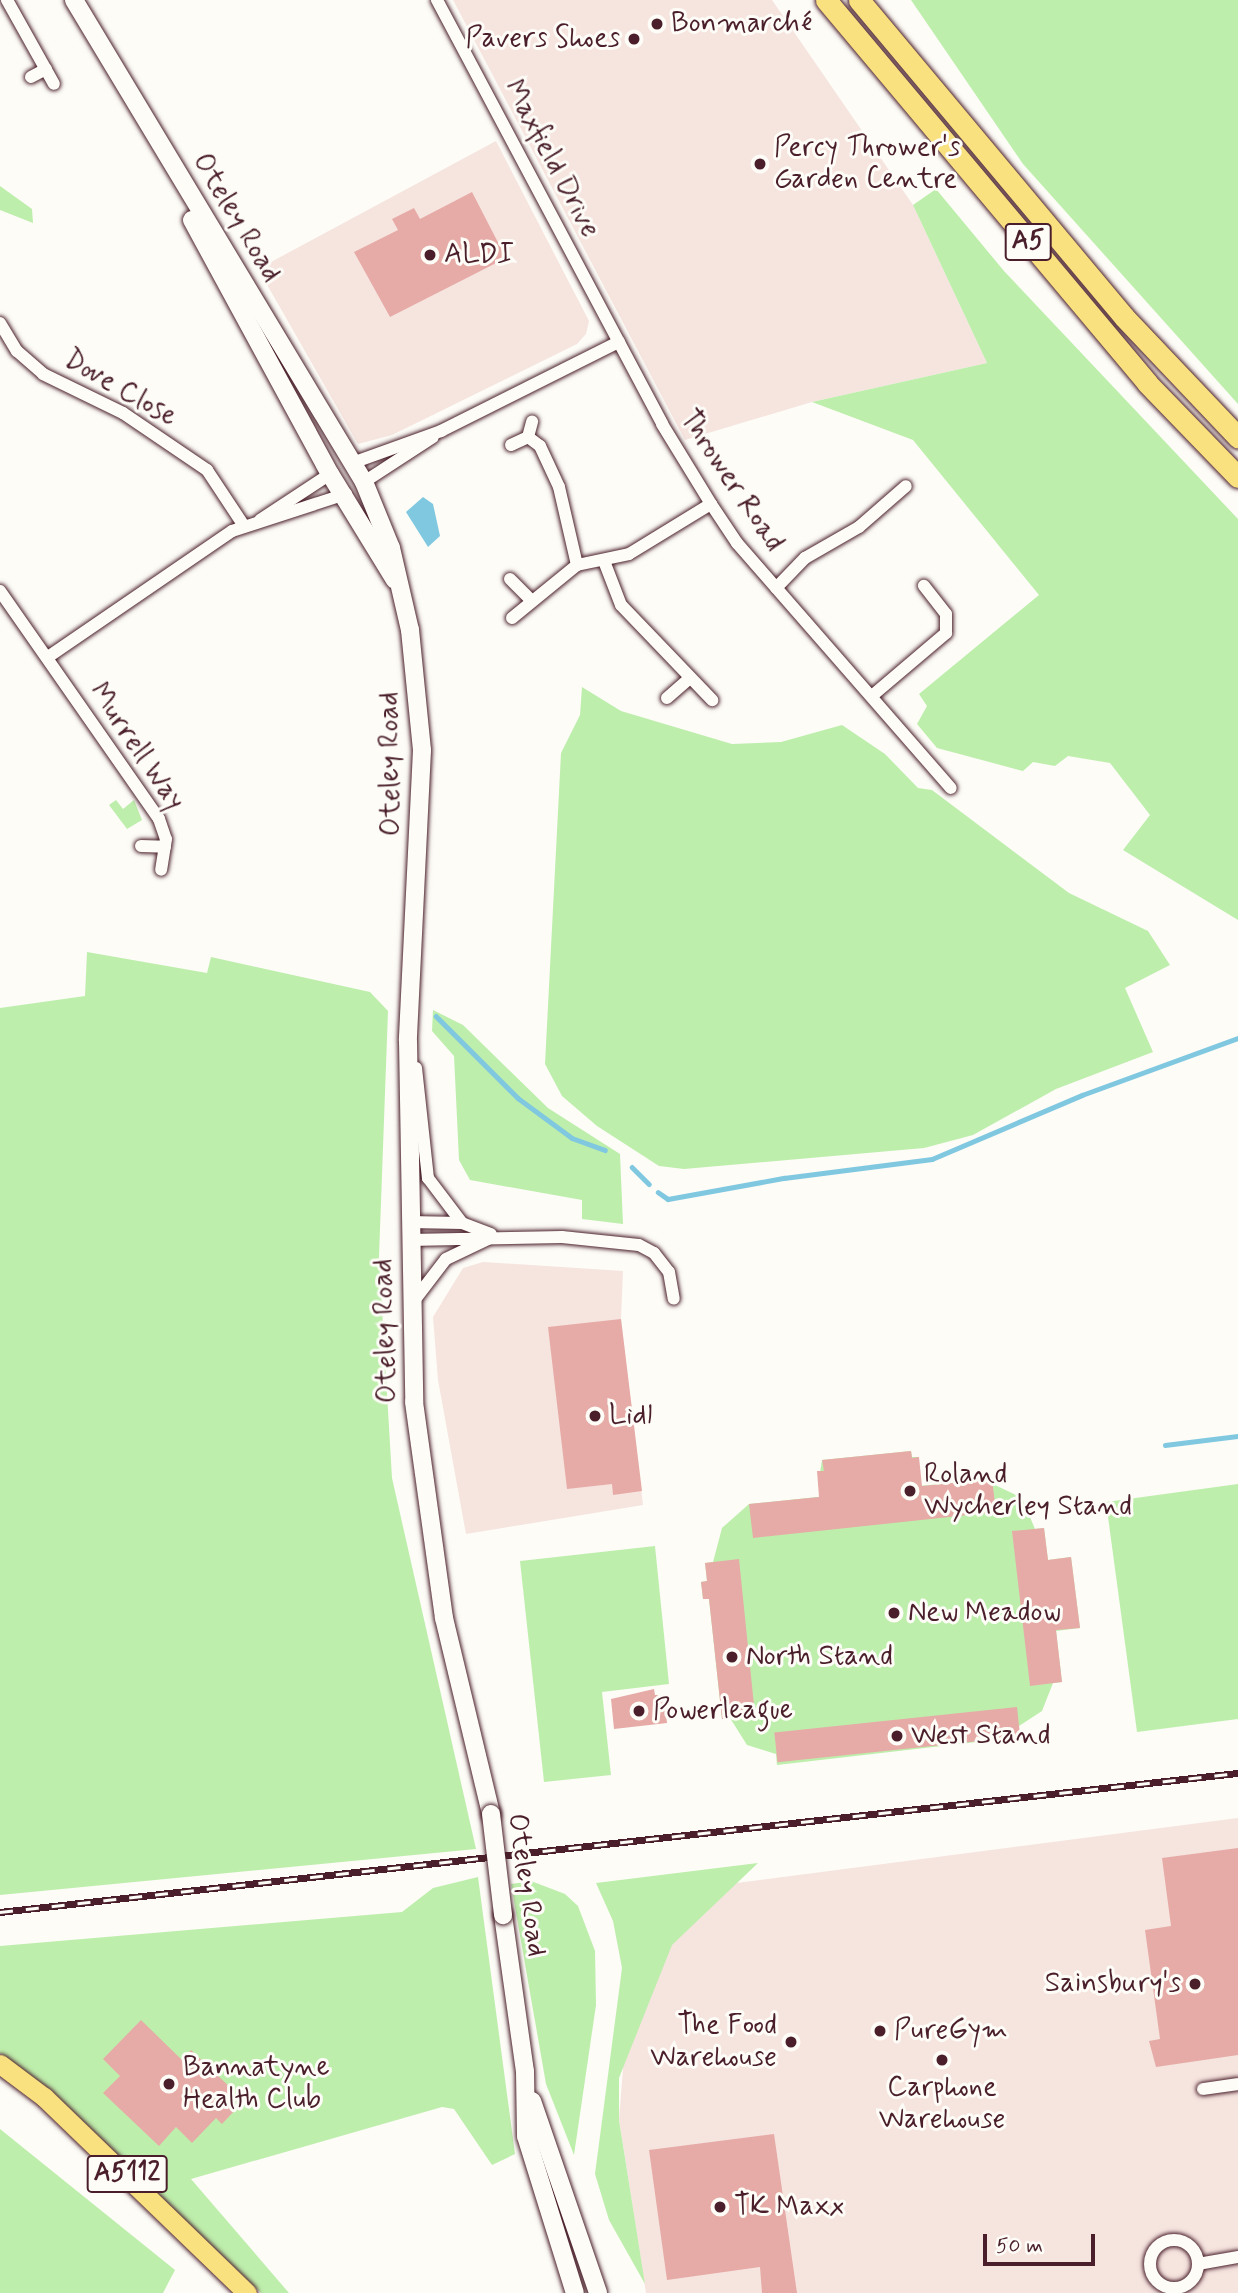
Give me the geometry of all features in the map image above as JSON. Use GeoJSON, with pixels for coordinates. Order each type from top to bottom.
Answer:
{"type":"FeatureCollection","features":[{"type":"Feature","properties":{"kind":"highway","name":"A5"},"geometry":{"type":"LineString","coordinates":[[826,0],[1147,383],[1238,477]]}},
{"type":"Feature","properties":{"kind":"highway","name":"A5"},"geometry":{"type":"LineString","coordinates":[[859,0],[1124,317],[1238,437]]}},
{"type":"Feature","properties":{"kind":"main road","name":"Oteley Road"},"geometry":{"type":"LineString","coordinates":[[74,0],[136,108],[364,482],[391,548],[411,638],[422,750],[408,1041],[409,1231],[414,1402],[432,1550],[491,1814],[524,2071],[526,2136],[575,2293]]}},
{"type":"Feature","properties":{"kind":"main road","name":"Oteley Road"},"geometry":{"type":"LineString","coordinates":[[136,108],[330,474],[346,494],[397,582]]}},
{"type":"Feature","properties":{"kind":"main road"},"geometry":{"type":"LineString","coordinates":[[330,474],[352,463]]}},
{"type":"Feature","properties":{"kind":"main road"},"geometry":{"type":"LineString","coordinates":[[346,494],[364,482]]}},
{"type":"Feature","properties":{"kind":"main road","name":"A5112"},"geometry":{"type":"LineString","coordinates":[[0,2064],[54,2106],[247,2293]]}},
{"type":"Feature","properties":{"kind":"main road","name":"Oteley Road"},"geometry":{"type":"LineString","coordinates":[[524,2071],[598,2293]]}},
{"type":"Feature","properties":{"kind":"street"},"geometry":{"type":"LineString","coordinates":[[7,0],[54,84]]}},
{"type":"Feature","properties":{"kind":"street","name":"Maxfield Drive"},"geometry":{"type":"LineString","coordinates":[[438,0],[619,342]]}},
{"type":"Feature","properties":{"kind":"street"},"geometry":{"type":"LineString","coordinates":[[31,78],[46,69]]}},
{"type":"Feature","properties":{"kind":"street","name":"Dove Close"},"geometry":{"type":"LineString","coordinates":[[0,323],[17,351],[43,373],[123,413],[207,470],[249,525]]}},
{"type":"Feature","properties":{"kind":"street"},"geometry":{"type":"LineString","coordinates":[[352,463],[438,433],[619,342]]}},
{"type":"Feature","properties":{"kind":"street","name":"Thrower Road"},"geometry":{"type":"LineString","coordinates":[[619,342],[711,504],[776,588],[873,695],[951,789]]}},
{"type":"Feature","properties":{"kind":"street"},"geometry":{"type":"LineString","coordinates":[[511,445],[528,437],[532,422]]}},
{"type":"Feature","properties":{"kind":"street"},"geometry":{"type":"LineString","coordinates":[[364,482],[400,464],[438,433]]}},
{"type":"Feature","properties":{"kind":"street"},"geometry":{"type":"LineString","coordinates":[[528,437],[540,446],[559,487],[577,565]]}},
{"type":"Feature","properties":{"kind":"street"},"geometry":{"type":"LineString","coordinates":[[48,657],[330,474]]}},
{"type":"Feature","properties":{"kind":"street"},"geometry":{"type":"LineString","coordinates":[[776,588],[805,558],[859,527],[906,486]]}},
{"type":"Feature","properties":{"kind":"street"},"geometry":{"type":"LineString","coordinates":[[249,525],[346,494]]}},
{"type":"Feature","properties":{"kind":"street"},"geometry":{"type":"LineString","coordinates":[[512,618],[577,565],[604,561],[648,545],[711,504]]}},
{"type":"Feature","properties":{"kind":"street"},"geometry":{"type":"LineString","coordinates":[[604,561],[621,605],[712,700]]}},
{"type":"Feature","properties":{"kind":"street"},"geometry":{"type":"LineString","coordinates":[[510,579],[531,600]]}},
{"type":"Feature","properties":{"kind":"street"},"geometry":{"type":"LineString","coordinates":[[873,695],[946,633],[946,614],[924,586]]}},
{"type":"Feature","properties":{"kind":"street","name":"Murrell Way"},"geometry":{"type":"LineString","coordinates":[[0,592],[159,819],[165,847],[161,870]]}},
{"type":"Feature","properties":{"kind":"street"},"geometry":{"type":"LineString","coordinates":[[667,698],[690,678]]}},
{"type":"Feature","properties":{"kind":"street"},"geometry":{"type":"LineString","coordinates":[[141,846],[165,847]]}},
{"type":"Feature","properties":{"kind":"street"},"geometry":{"type":"LineString","coordinates":[[408,1041],[416,1061],[428,1178],[462,1223]]}},
{"type":"Feature","properties":{"kind":"street"},"geometry":{"type":"LineString","coordinates":[[409,1231],[462,1223],[494,1236]]}},
{"type":"Feature","properties":{"kind":"street"},"geometry":{"type":"LineString","coordinates":[[409,1231],[639,1245],[654,1253],[669,1272],[674,1299]]}},
{"type":"Feature","properties":{"kind":"street"},"geometry":{"type":"LineString","coordinates":[[411,1305],[446,1259],[494,1236]]}},
{"type":"Feature","properties":{"kind":"street"},"geometry":{"type":"LineString","coordinates":[[1203,2089],[1238,2084]]}},
{"type":"Feature","properties":{"kind":"street"},"geometry":{"type":"LineString","coordinates":[[1198,2264],[1238,2257]]}},
{"type":"Feature","properties":{"kind":"shaded area"},"geometry":{"type":"Polygon","coordinates":[[[453,0],[772,0],[913,205],[987,363],[812,402],[685,440],[453,0]]]}},
{"type":"Feature","properties":{"kind":"shaded area"},"geometry":{"type":"Polygon","coordinates":[[[496,141],[589,321],[586,334],[577,344],[392,435],[358,444],[258,269],[496,141]]]}},
{"type":"Feature","properties":{"kind":"shaded area"},"geometry":{"type":"Polygon","coordinates":[[[483,1262],[623,1271],[621,1319],[643,1505],[466,1534],[438,1380],[433,1317],[463,1268],[483,1262]]]}},
{"type":"Feature","properties":{"kind":"shaded area"},"geometry":{"type":"Polygon","coordinates":[[[1238,1818],[1238,2293],[646,2293],[619,2119],[637,1896],[1238,1818]]]}},
{"type":"Feature","properties":{"kind":"green space"},"geometry":{"type":"Polygon","coordinates":[[[911,0],[1238,0],[1238,404],[1023,164],[911,0]]]}},
{"type":"Feature","properties":{"kind":"green space"},"geometry":{"type":"Polygon","coordinates":[[[0,186],[32,209],[33,223],[0,210],[0,186]]]}},
{"type":"Feature","properties":{"kind":"green space"},"geometry":{"type":"Polygon","coordinates":[[[936,189],[1004,271],[1238,519],[1238,920],[1123,850],[1150,815],[1110,763],[1068,756],[1055,766],[1033,762],[1023,771],[937,748],[917,724],[927,706],[919,694],[1039,595],[913,440],[812,402],[987,363],[913,205],[936,189]]]}},
{"type":"Feature","properties":{"kind":"green space"},"geometry":{"type":"Polygon","coordinates":[[[582,687],[621,711],[732,744],[781,742],[842,725],[885,754],[918,788],[932,790],[1069,893],[1148,931],[1170,965],[1125,988],[1153,1052],[1056,1089],[973,1135],[924,1148],[684,1169],[659,1166],[597,1126],[562,1096],[545,1064],[561,753],[580,715],[582,687]]]}},
{"type":"Feature","properties":{"kind":"green space"},"geometry":{"type":"Polygon","coordinates":[[[116,800],[123,809],[134,800],[142,820],[127,829],[109,805],[116,800]]]}},
{"type":"Feature","properties":{"kind":"green space"},"geometry":{"type":"Polygon","coordinates":[[[87,952],[207,973],[211,957],[370,992],[388,1011],[379,1257],[392,1478],[476,1849],[0,1895],[0,1008],[85,996],[87,952]]]}},
{"type":"Feature","properties":{"kind":"green space"},"geometry":{"type":"Polygon","coordinates":[[[433,1010],[463,1025],[548,1108],[620,1154],[623,1224],[582,1219],[582,1200],[470,1180],[459,1160],[454,1056],[432,1031],[433,1010]]]}},
{"type":"Feature","properties":{"kind":"green space","name":"New Meadow"},"geometry":{"type":"Polygon","coordinates":[[[911,1451],[912,1457],[919,1457],[919,1486],[992,1479],[993,1484],[1022,1498],[1035,1529],[1044,1528],[1048,1560],[1071,1557],[1080,1628],[1056,1631],[1062,1682],[1053,1683],[1042,1711],[1019,1726],[1020,1737],[777,1765],[776,1754],[747,1745],[730,1718],[722,1719],[709,1599],[703,1599],[701,1582],[707,1581],[705,1563],[713,1562],[722,1528],[749,1504],[827,1496],[818,1485],[822,1460],[911,1451]]]}},
{"type":"Feature","properties":{"kind":"green space"},"geometry":{"type":"Polygon","coordinates":[[[1238,1484],[1238,1719],[1137,1732],[1106,1502],[1238,1484]]]}},
{"type":"Feature","properties":{"kind":"green space"},"geometry":{"type":"Polygon","coordinates":[[[655,1546],[669,1684],[602,1692],[611,1775],[544,1782],[520,1561],[655,1546]]]}},
{"type":"Feature","properties":{"kind":"green space"},"geometry":{"type":"Polygon","coordinates":[[[758,1863],[672,1945],[619,2078],[619,2120],[645,2284],[609,2220],[595,2174],[622,1968],[613,1921],[596,1883],[758,1863]]]}},
{"type":"Feature","properties":{"kind":"green space"},"geometry":{"type":"Polygon","coordinates":[[[478,1877],[515,2154],[492,2165],[454,2109],[442,2107],[191,2179],[289,2293],[261,2293],[51,2090],[0,2053],[0,1946],[402,1912],[433,1888],[478,1877]]]}},
{"type":"Feature","properties":{"kind":"green space"},"geometry":{"type":"Polygon","coordinates":[[[531,1881],[565,1894],[578,1906],[595,1951],[596,2005],[574,2155],[546,2084],[511,1884],[531,1881]]]}},
{"type":"Feature","properties":{"kind":"green space"},"geometry":{"type":"Polygon","coordinates":[[[0,2129],[175,2270],[163,2293],[0,2293],[0,2129]]]}},
{"type":"Feature","properties":{"kind":"water"},"geometry":{"type":"Polygon","coordinates":[[[423,497],[433,504],[440,536],[428,547],[406,512],[423,497]]]}},
{"type":"Feature","properties":{"kind":"building","name":"ALDI"},"geometry":{"type":"Polygon","coordinates":[[[472,192],[506,258],[390,317],[354,252],[398,230],[392,219],[414,208],[420,219],[472,192]]]}},
{"type":"Feature","properties":{"kind":"building","name":"Lidl"},"geometry":{"type":"Polygon","coordinates":[[[621,1319],[642,1491],[613,1495],[612,1484],[567,1489],[548,1327],[621,1319]]]}},
{"type":"Feature","properties":{"kind":"building","name":"Roland Wycherley Stand"},"geometry":{"type":"Polygon","coordinates":[[[911,1451],[912,1458],[919,1457],[922,1486],[992,1479],[996,1512],[753,1538],[749,1504],[819,1497],[817,1471],[824,1471],[822,1460],[911,1451]]]}},
{"type":"Feature","properties":{"kind":"building"},"geometry":{"type":"Polygon","coordinates":[[[1044,1528],[1048,1560],[1071,1557],[1080,1628],[1056,1630],[1062,1682],[1030,1686],[1012,1531],[1044,1528]]]}},
{"type":"Feature","properties":{"kind":"building","name":"North Stand"},"geometry":{"type":"Polygon","coordinates":[[[739,1559],[755,1715],[722,1719],[709,1599],[703,1599],[701,1582],[707,1581],[705,1563],[739,1559]]]}},
{"type":"Feature","properties":{"kind":"building","name":"Powerleague"},"geometry":{"type":"Polygon","coordinates":[[[654,1689],[655,1695],[664,1695],[667,1723],[614,1729],[611,1699],[654,1689]]]}},
{"type":"Feature","properties":{"kind":"building","name":"West Stand"},"geometry":{"type":"Polygon","coordinates":[[[1017,1707],[1020,1737],[777,1762],[774,1733],[1017,1707]]]}},
{"type":"Feature","properties":{"kind":"building","name":"Sainsbury's"},"geometry":{"type":"Polygon","coordinates":[[[1238,1848],[1238,2055],[1156,2067],[1149,2041],[1160,2039],[1145,1930],[1171,1926],[1162,1858],[1238,1848]]]}},
{"type":"Feature","properties":{"kind":"building","name":"Bannatyne Health Club"},"geometry":{"type":"Polygon","coordinates":[[[141,2020],[182,2060],[191,2050],[235,2092],[227,2100],[236,2109],[222,2124],[216,2118],[192,2143],[176,2127],[159,2146],[103,2093],[120,2076],[103,2059],[141,2020]]]}},
{"type":"Feature","properties":{"kind":"building","name":"TK Maxx"},"geometry":{"type":"Polygon","coordinates":[[[774,2134],[797,2293],[762,2293],[760,2267],[667,2280],[649,2150],[774,2134]]]}},
{"type":"Feature","properties":{"kind":"waterway"},"geometry":{"type":"LineString","coordinates":[[436,1016],[518,1098],[572,1138],[605,1150]]}},
{"type":"Feature","properties":{"kind":"waterway"},"geometry":{"type":"LineString","coordinates":[[658,1192],[668,1199],[784,1178],[932,1159],[1082,1095],[1238,1038]]}},
{"type":"Feature","properties":{"kind":"waterway"},"geometry":{"type":"LineString","coordinates":[[632,1167],[649,1184]]}},
{"type":"Feature","properties":{"kind":"waterway"},"geometry":{"type":"LineString","coordinates":[[1165,1445],[1238,1436]]}},
{"type":"Feature","properties":{"kind":"railway"},"geometry":{"type":"LineString","coordinates":[[0,1912],[1238,1773]]}},
{"type":"Feature","properties":{"kind":"place","name":"Bonmarché"},"geometry":{"type":"Point","coordinates":[657,24]}},
{"type":"Feature","properties":{"kind":"place","name":"Pavers Shoes"},"geometry":{"type":"Point","coordinates":[634,39]}},
{"type":"Feature","properties":{"kind":"place","name":"Percy Thrower's Garden Centre"},"geometry":{"type":"Point","coordinates":[760,164]}},
{"type":"Feature","properties":{"kind":"place","name":"ALDI"},"geometry":{"type":"Point","coordinates":[430,255]}},
{"type":"Feature","properties":{"kind":"place","name":"Lidl"},"geometry":{"type":"Point","coordinates":[595,1416]}},
{"type":"Feature","properties":{"kind":"place","name":"Roland Wycherley Stand"},"geometry":{"type":"Point","coordinates":[910,1491]}},
{"type":"Feature","properties":{"kind":"place","name":"New Meadow"},"geometry":{"type":"Point","coordinates":[894,1613]}},
{"type":"Feature","properties":{"kind":"place","name":"North Stand"},"geometry":{"type":"Point","coordinates":[732,1657]}},
{"type":"Feature","properties":{"kind":"place","name":"Powerleague"},"geometry":{"type":"Point","coordinates":[639,1711]}},
{"type":"Feature","properties":{"kind":"place","name":"West Stand"},"geometry":{"type":"Point","coordinates":[897,1736]}},
{"type":"Feature","properties":{"kind":"place","name":"Sainsbury's"},"geometry":{"type":"Point","coordinates":[1195,1984]}},
{"type":"Feature","properties":{"kind":"place","name":"PureGym"},"geometry":{"type":"Point","coordinates":[880,2031]}},
{"type":"Feature","properties":{"kind":"place","name":"The Food Warehouse"},"geometry":{"type":"Point","coordinates":[791,2042]}},
{"type":"Feature","properties":{"kind":"place","name":"Carphone Warehouse"},"geometry":{"type":"Point","coordinates":[942,2060]}},
{"type":"Feature","properties":{"kind":"place","name":"Bannatyne Health Club"},"geometry":{"type":"Point","coordinates":[169,2084]}},
{"type":"Feature","properties":{"kind":"place","name":"TK Maxx"},"geometry":{"type":"Point","coordinates":[720,2207]}}]}
